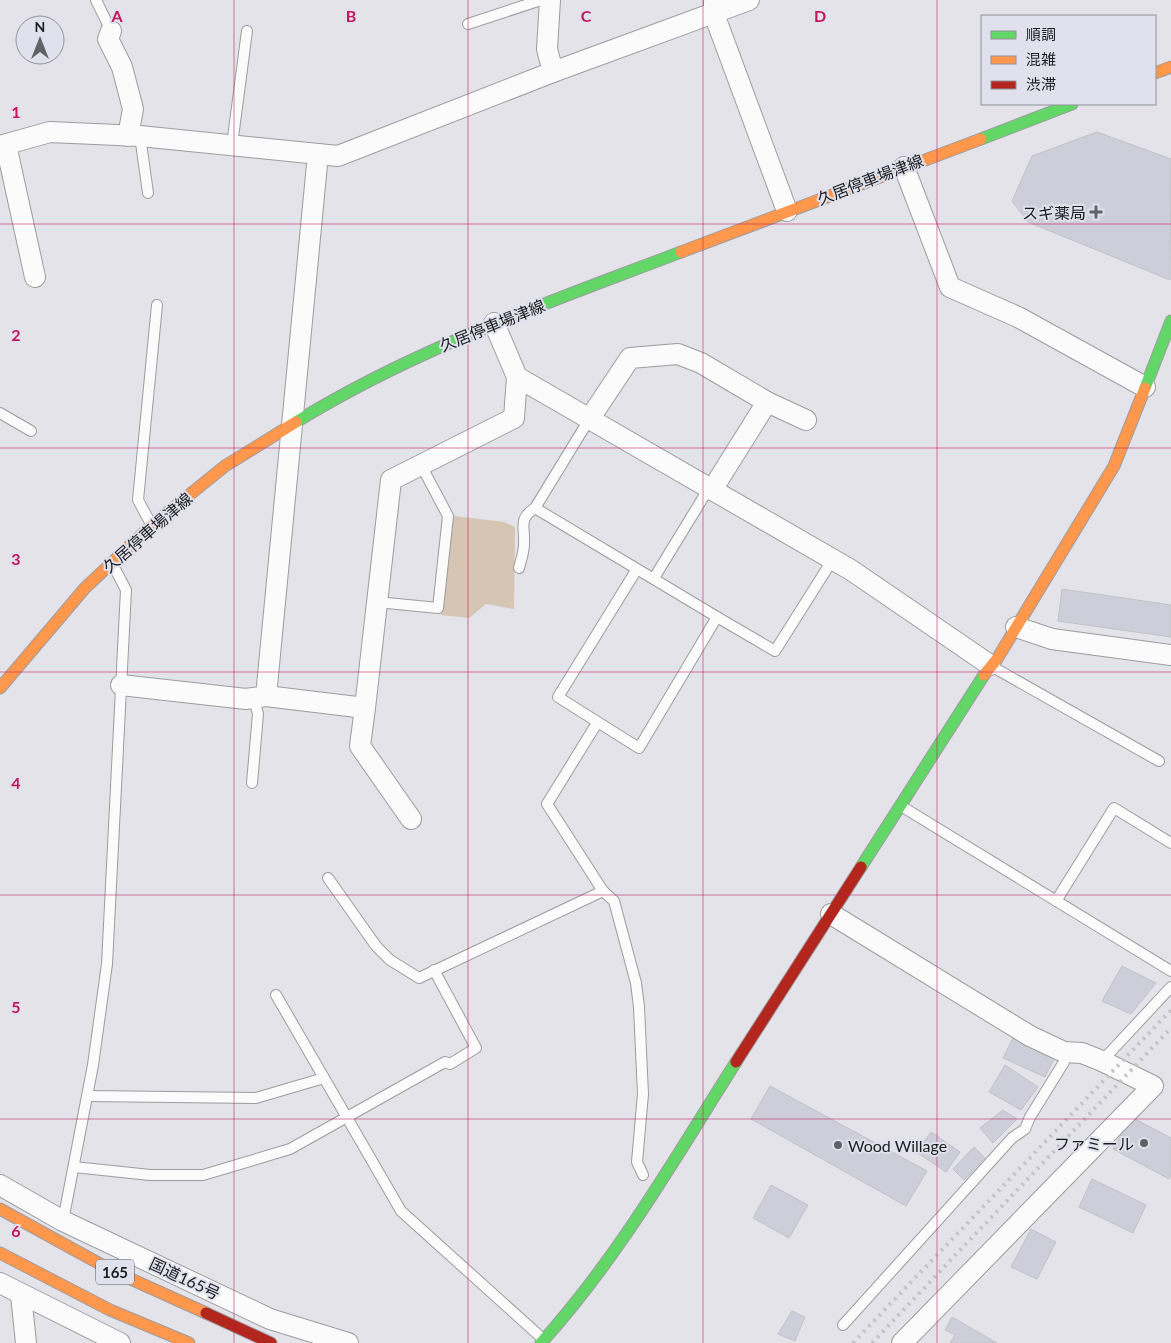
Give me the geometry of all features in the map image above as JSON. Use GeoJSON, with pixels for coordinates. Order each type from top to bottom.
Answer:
{"type":"FeatureCollection","features":[{"type":"Feature","properties":{"kind":"main road"},"geometry":{"type":"LineString","coordinates":[[1156,73],[1171,67]]}},
{"type":"Feature","properties":{"kind":"main road","name":"久居停車場津線"},"geometry":{"type":"LineString","coordinates":[[0,688],[85,588],[152,525],[225,466],[292,424],[381,373],[494,323],[1069,105]]}},
{"type":"Feature","properties":{"kind":"main road"},"geometry":{"type":"LineString","coordinates":[[543,1341],[571,1310],[616,1251],[990,665],[997,659],[1114,466],[1171,321]]}},
{"type":"Feature","properties":{"kind":"main road","name":"国道165号"},"geometry":{"type":"LineString","coordinates":[[0,1209],[111,1270],[234,1328],[271,1343]]}},
{"type":"Feature","properties":{"kind":"main road","name":"165"},"geometry":{"type":"LineString","coordinates":[[0,1253],[110,1310],[189,1343]]}},
{"type":"Feature","properties":{"kind":"street"},"geometry":{"type":"LineString","coordinates":[[550,0],[547,49],[553,72]]}},
{"type":"Feature","properties":{"kind":"street"},"geometry":{"type":"LineString","coordinates":[[35,277],[3,145],[50,132],[134,136],[338,156],[714,7],[749,0]]}},
{"type":"Feature","properties":{"kind":"street"},"geometry":{"type":"LineString","coordinates":[[714,7],[787,211]]}},
{"type":"Feature","properties":{"kind":"street"},"geometry":{"type":"LineString","coordinates":[[111,30],[108,39],[122,67],[133,110],[134,136]]}},
{"type":"Feature","properties":{"kind":"street"},"geometry":{"type":"LineString","coordinates":[[260,697],[292,424],[318,154]]}},
{"type":"Feature","properties":{"kind":"street"},"geometry":{"type":"LineString","coordinates":[[904,167],[950,287],[1018,317],[1145,387]]}},
{"type":"Feature","properties":{"kind":"street"},"geometry":{"type":"LineString","coordinates":[[412,819],[360,746],[391,480],[514,418],[517,377],[494,323]]}},
{"type":"Feature","properties":{"kind":"street"},"geometry":{"type":"LineString","coordinates":[[590,418],[630,358],[678,354],[701,363],[767,402],[806,420]]}},
{"type":"Feature","properties":{"kind":"street"},"geometry":{"type":"LineString","coordinates":[[517,377],[833,559],[990,665]]}},
{"type":"Feature","properties":{"kind":"street"},"geometry":{"type":"LineString","coordinates":[[711,489],[767,402]]}},
{"type":"Feature","properties":{"kind":"street"},"geometry":{"type":"LineString","coordinates":[[1016,627],[1052,639],[1171,655]]}},
{"type":"Feature","properties":{"kind":"street"},"geometry":{"type":"LineString","coordinates":[[121,685],[246,699],[260,697],[365,708]]}},
{"type":"Feature","properties":{"kind":"street"},"geometry":{"type":"LineString","coordinates":[[831,914],[1030,1036],[1064,1052],[1082,1053],[1102,1061],[1153,1086],[902,1343]]}},
{"type":"Feature","properties":{"kind":"street","name":"国道165号"},"geometry":{"type":"LineString","coordinates":[[0,1185],[63,1221],[270,1319],[348,1343]]}},
{"type":"Feature","properties":{"kind":"street"},"geometry":{"type":"LineString","coordinates":[[0,1283],[120,1343]]}},
{"type":"Feature","properties":{"kind":"street"},"geometry":{"type":"LineString","coordinates":[[21,1295],[26,1343]]}},
{"type":"Feature","properties":{"kind":"lane"},"geometry":{"type":"LineString","coordinates":[[96,0],[111,30]]}},
{"type":"Feature","properties":{"kind":"lane"},"geometry":{"type":"LineString","coordinates":[[468,24],[541,0]]}},
{"type":"Feature","properties":{"kind":"lane"},"geometry":{"type":"LineString","coordinates":[[232,146],[247,30]]}},
{"type":"Feature","properties":{"kind":"lane"},"geometry":{"type":"LineString","coordinates":[[134,136],[148,193]]}},
{"type":"Feature","properties":{"kind":"lane"},"geometry":{"type":"LineString","coordinates":[[152,525],[138,500],[157,305]]}},
{"type":"Feature","properties":{"kind":"lane"},"geometry":{"type":"LineString","coordinates":[[0,413],[31,430]]}},
{"type":"Feature","properties":{"kind":"lane"},"geometry":{"type":"LineString","coordinates":[[519,568],[524,545],[523,520],[526,514],[536,508],[590,418]]}},
{"type":"Feature","properties":{"kind":"lane"},"geometry":{"type":"LineString","coordinates":[[377,602],[438,608],[448,516],[421,465]]}},
{"type":"Feature","properties":{"kind":"lane"},"geometry":{"type":"LineString","coordinates":[[654,578],[711,489]]}},
{"type":"Feature","properties":{"kind":"lane"},"geometry":{"type":"LineString","coordinates":[[536,508],[775,652],[833,559]]}},
{"type":"Feature","properties":{"kind":"lane"},"geometry":{"type":"LineString","coordinates":[[63,1221],[87,1096],[107,964],[126,590],[111,562]]}},
{"type":"Feature","properties":{"kind":"lane"},"geometry":{"type":"LineString","coordinates":[[637,569],[558,697],[638,748],[717,617]]}},
{"type":"Feature","properties":{"kind":"lane"},"geometry":{"type":"LineString","coordinates":[[990,665],[1159,762]]}},
{"type":"Feature","properties":{"kind":"lane"},"geometry":{"type":"LineString","coordinates":[[252,783],[260,697]]}},
{"type":"Feature","properties":{"kind":"lane"},"geometry":{"type":"LineString","coordinates":[[597,723],[547,804],[603,891],[614,901],[636,983],[643,1094],[637,1162],[643,1175]]}},
{"type":"Feature","properties":{"kind":"lane"},"geometry":{"type":"LineString","coordinates":[[900,805],[1171,971]]}},
{"type":"Feature","properties":{"kind":"lane"},"geometry":{"type":"LineString","coordinates":[[1056,900],[1114,808],[1171,843]]}},
{"type":"Feature","properties":{"kind":"lane"},"geometry":{"type":"LineString","coordinates":[[328,878],[376,946],[390,960],[419,978],[603,891]]}},
{"type":"Feature","properties":{"kind":"lane"},"geometry":{"type":"LineString","coordinates":[[74,1167],[150,1175],[203,1175],[290,1149],[445,1062],[450,1064],[476,1048],[434,970]]}},
{"type":"Feature","properties":{"kind":"lane"},"geometry":{"type":"LineString","coordinates":[[1102,1061],[1171,987]]}},
{"type":"Feature","properties":{"kind":"lane"},"geometry":{"type":"LineString","coordinates":[[276,995],[401,1211],[543,1341]]}},
{"type":"Feature","properties":{"kind":"lane"},"geometry":{"type":"LineString","coordinates":[[843,1325],[1012,1138],[1025,1129],[1030,1116],[1064,1062],[1064,1052]]}},
{"type":"Feature","properties":{"kind":"lane"},"geometry":{"type":"LineString","coordinates":[[87,1096],[256,1098],[324,1078]]}},
{"type":"Feature","properties":{"kind":"shaded area"},"geometry":{"type":"Polygon","coordinates":[[[454,516],[504,522],[515,527],[514,609],[486,604],[469,618],[441,615],[454,516]]]}},
{"type":"Feature","properties":{"kind":"building","name":"スギ薬局"},"geometry":{"type":"Polygon","coordinates":[[[1097,132],[1171,159],[1170,280],[1028,222],[1012,201],[1032,156],[1097,132]]]}},
{"type":"Feature","properties":{"kind":"building"},"geometry":{"type":"Polygon","coordinates":[[[1062,589],[1171,605],[1171,637],[1058,621],[1062,589]]]}},
{"type":"Feature","properties":{"kind":"building"},"geometry":{"type":"Polygon","coordinates":[[[1122,966],[1156,983],[1131,1014],[1102,1001],[1122,966]]]}},
{"type":"Feature","properties":{"kind":"building"},"geometry":{"type":"Polygon","coordinates":[[[1013,1038],[1055,1057],[1045,1077],[1003,1058],[1013,1038]]]}},
{"type":"Feature","properties":{"kind":"building"},"geometry":{"type":"Polygon","coordinates":[[[1005,1065],[1038,1087],[1021,1110],[989,1092],[1005,1065]]]}},
{"type":"Feature","properties":{"kind":"building","name":"Wood Willage"},"geometry":{"type":"Polygon","coordinates":[[[770,1086],[927,1171],[906,1206],[751,1119],[770,1086]]]}},
{"type":"Feature","properties":{"kind":"building"},"geometry":{"type":"Polygon","coordinates":[[[1003,1110],[1017,1119],[993,1143],[980,1128],[1003,1110]]]}},
{"type":"Feature","properties":{"kind":"building","name":"ファミール"},"geometry":{"type":"Polygon","coordinates":[[[1131,1117],[1171,1138],[1171,1175],[1169,1179],[1113,1149],[1131,1117]]]}},
{"type":"Feature","properties":{"kind":"building"},"geometry":{"type":"Polygon","coordinates":[[[931,1132],[960,1152],[946,1172],[916,1152],[931,1132]]]}},
{"type":"Feature","properties":{"kind":"building"},"geometry":{"type":"Polygon","coordinates":[[[974,1147],[985,1158],[964,1180],[953,1169],[974,1147]]]}},
{"type":"Feature","properties":{"kind":"building"},"geometry":{"type":"Polygon","coordinates":[[[1092,1179],[1146,1205],[1133,1233],[1079,1207],[1092,1179]]]}},
{"type":"Feature","properties":{"kind":"building"},"geometry":{"type":"Polygon","coordinates":[[[771,1185],[808,1205],[789,1238],[753,1218],[771,1185]]]}},
{"type":"Feature","properties":{"kind":"building"},"geometry":{"type":"Polygon","coordinates":[[[1031,1229],[1056,1242],[1037,1279],[1011,1267],[1031,1229]]]}},
{"type":"Feature","properties":{"kind":"building"},"geometry":{"type":"Polygon","coordinates":[[[792,1311],[805,1317],[795,1341],[778,1334],[792,1311]]]}},
{"type":"Feature","properties":{"kind":"building"},"geometry":{"type":"Polygon","coordinates":[[[952,1317],[997,1343],[950,1343],[955,1335],[945,1330],[952,1317]]]}},
{"type":"Feature","properties":{"kind":"railway"},"geometry":{"type":"LineString","coordinates":[[853,1343],[1171,1010]]}},
{"type":"Feature","properties":{"kind":"railway"},"geometry":{"type":"LineString","coordinates":[[872,1343],[1171,1028]]}},
{"type":"Feature","properties":{"kind":"traffic: fast"},"geometry":{"type":"LineString","coordinates":[[981,139],[1069,105]]}},
{"type":"Feature","properties":{"kind":"traffic: fast"},"geometry":{"type":"LineString","coordinates":[[296,422],[388,371],[436,349],[533,308],[681,252]]}},
{"type":"Feature","properties":{"kind":"traffic: fast"},"geometry":{"type":"LineString","coordinates":[[1145,388],[1171,321]]}},
{"type":"Feature","properties":{"kind":"traffic: fast"},"geometry":{"type":"LineString","coordinates":[[861,867],[984,675]]}},
{"type":"Feature","properties":{"kind":"traffic: fast"},"geometry":{"type":"LineString","coordinates":[[541,1343],[595,1277],[620,1242],[668,1171],[736,1062]]}},
{"type":"Feature","properties":{"kind":"traffic: slow"},"geometry":{"type":"LineString","coordinates":[[1156,73],[1171,67]]}},
{"type":"Feature","properties":{"kind":"traffic: slow"},"geometry":{"type":"LineString","coordinates":[[681,252],[981,139]]}},
{"type":"Feature","properties":{"kind":"traffic: slow"},"geometry":{"type":"LineString","coordinates":[[984,675],[997,659],[1114,466],[1145,388]]}},
{"type":"Feature","properties":{"kind":"traffic: slow"},"geometry":{"type":"LineString","coordinates":[[0,688],[85,588],[152,525],[225,466],[296,422]]}},
{"type":"Feature","properties":{"kind":"traffic: slow"},"geometry":{"type":"LineString","coordinates":[[0,1209],[111,1270],[206,1313]]}},
{"type":"Feature","properties":{"kind":"traffic: slow"},"geometry":{"type":"LineString","coordinates":[[0,1253],[110,1310],[189,1343]]}},
{"type":"Feature","properties":{"kind":"traffic: jam"},"geometry":{"type":"LineString","coordinates":[[736,1062],[861,867]]}},
{"type":"Feature","properties":{"kind":"traffic: jam"},"geometry":{"type":"LineString","coordinates":[[206,1313],[271,1343]]}},
{"type":"Feature","properties":{"kind":"place","name":"スギ薬局"},"geometry":{"type":"Point","coordinates":[1096,212]}},
{"type":"Feature","properties":{"kind":"place","name":"ファミール"},"geometry":{"type":"Point","coordinates":[1144,1143]}},
{"type":"Feature","properties":{"kind":"place","name":"Wood Willage"},"geometry":{"type":"Point","coordinates":[838,1145]}}]}
